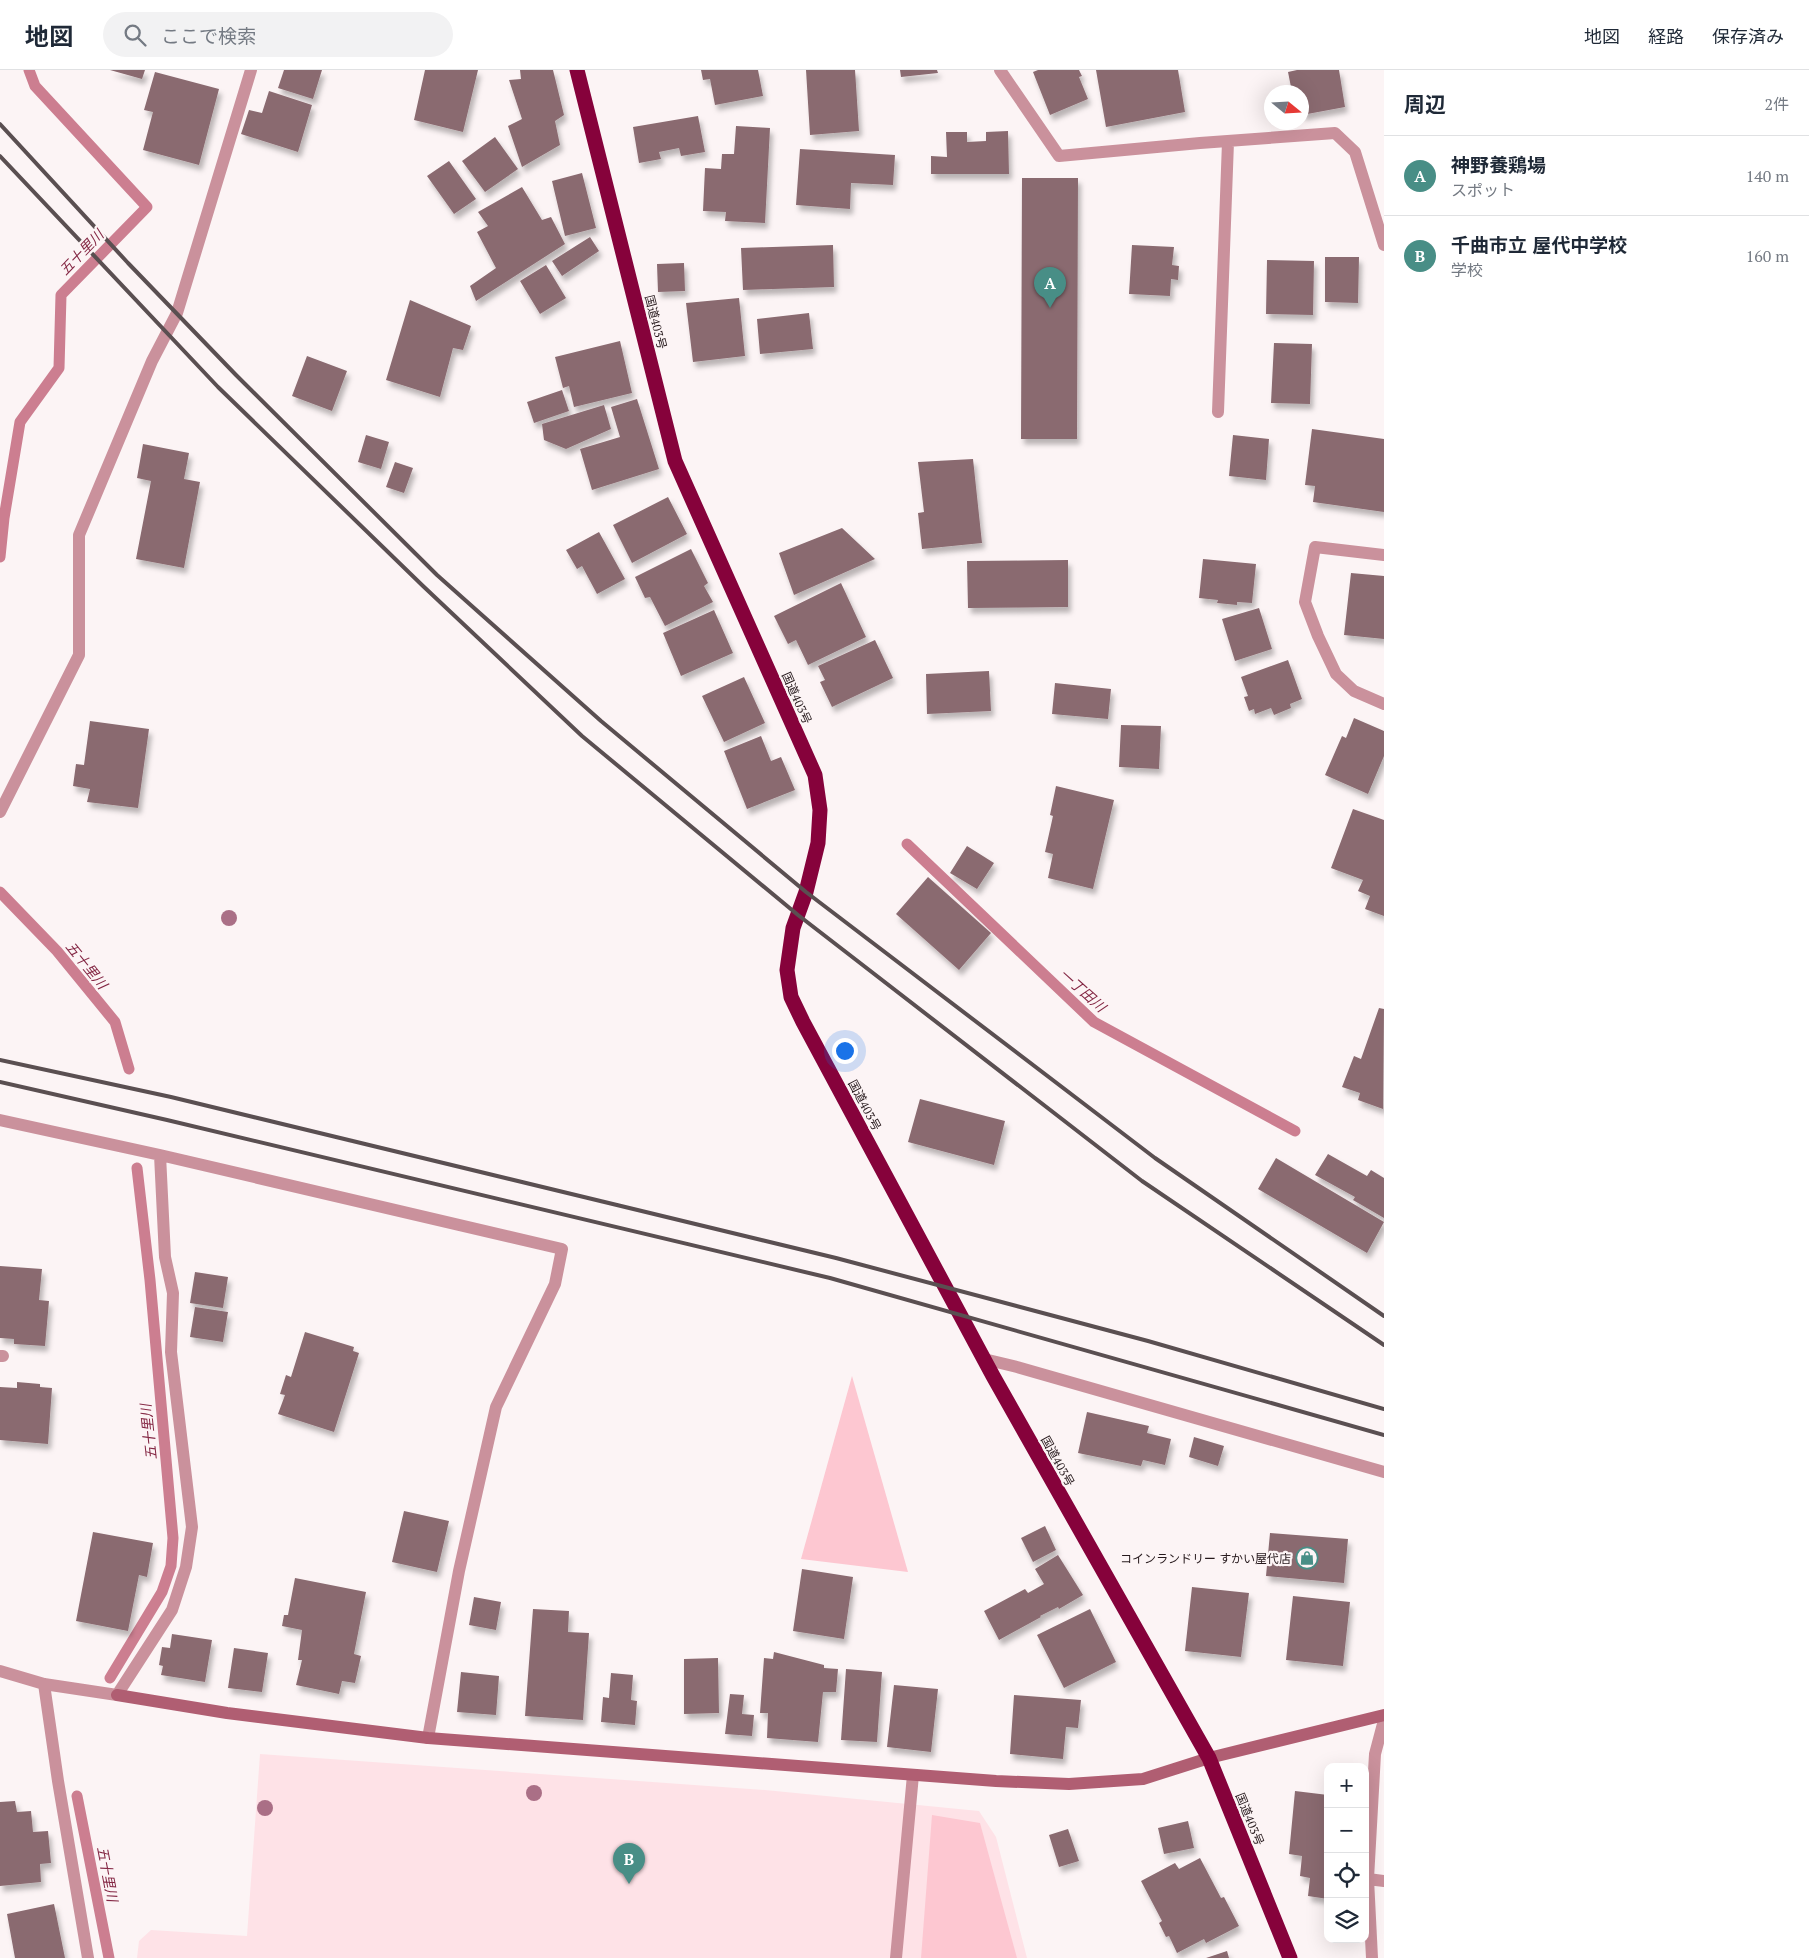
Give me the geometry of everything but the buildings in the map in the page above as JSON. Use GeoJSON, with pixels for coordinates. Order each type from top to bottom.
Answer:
{"type":"FeatureCollection","features":[{"type":"Feature","properties":{"kind":"highway","name":"国道403号"},"geometry":{"type":"LineString","coordinates":[[577,70],[676,461],[815,775],[820,810],[818,843],[806,892],[793,928],[787,970],[791,996],[803,1022],[984,1360],[1209,1758],[1290,1958]]}},
{"type":"Feature","properties":{"kind":"street"},"geometry":{"type":"LineString","coordinates":[[0,812],[78,655],[79,535],[152,361],[177,313],[251,70]]}},
{"type":"Feature","properties":{"kind":"street"},"geometry":{"type":"LineString","coordinates":[[1000,70],[1058,156],[1334,134],[1355,152],[1384,245]]}},
{"type":"Feature","properties":{"kind":"street"},"geometry":{"type":"LineString","coordinates":[[1218,412],[1228,142]]}},
{"type":"Feature","properties":{"kind":"street"},"geometry":{"type":"LineString","coordinates":[[1384,555],[1315,547],[1305,602],[1336,674],[1354,691],[1384,704]]}},
{"type":"Feature","properties":{"kind":"street"},"geometry":{"type":"LineString","coordinates":[[0,1120],[160,1155],[562,1249],[555,1284],[496,1407],[459,1571],[428,1738]]}},
{"type":"Feature","properties":{"kind":"street"},"geometry":{"type":"LineString","coordinates":[[116,1695],[172,1610],[186,1567],[192,1527],[171,1352],[172,1293],[165,1257],[160,1155]]}},
{"type":"Feature","properties":{"kind":"street"},"geometry":{"type":"LineString","coordinates":[[984,1360],[1017,1367],[1384,1472]]}},
{"type":"Feature","properties":{"kind":"street"},"geometry":{"type":"LineString","coordinates":[[0,1671],[44,1684],[227,1713],[428,1738],[996,1781],[1069,1784],[1143,1779],[1209,1758],[1384,1715]]}},
{"type":"Feature","properties":{"kind":"street"},"geometry":{"type":"LineString","coordinates":[[44,1684],[58,1781],[88,1958]]}},
{"type":"Feature","properties":{"kind":"street"},"geometry":{"type":"LineString","coordinates":[[1369,1861],[1375,1754],[1384,1720]]}},
{"type":"Feature","properties":{"kind":"street"},"geometry":{"type":"LineString","coordinates":[[896,1958],[913,1775]]}},
{"type":"Feature","properties":{"kind":"street"},"geometry":{"type":"LineString","coordinates":[[1369,1879],[1384,1881]]}},
{"type":"Feature","properties":{"kind":"street"},"geometry":{"type":"LineString","coordinates":[[1369,1898],[1372,1958]]}},
{"type":"Feature","properties":{"kind":"shaded area"},"geometry":{"type":"Polygon","coordinates":[[[852,1376],[908,1572],[801,1559],[852,1376]]]}},
{"type":"Feature","properties":{"kind":"shaded area"},"geometry":{"type":"Polygon","coordinates":[[[260,1754],[765,1790],[979,1811],[996,1837],[1027,1958],[137,1958],[139,1941],[151,1930],[247,1936],[260,1754]]]}},
{"type":"Feature","properties":{"kind":"shaded area"},"geometry":{"type":"Polygon","coordinates":[[[932,1815],[980,1823],[1017,1958],[921,1958],[932,1815]]]}},
{"type":"Feature","properties":{"kind":"waterway","name":"五十里川"},"geometry":{"type":"LineString","coordinates":[[0,557],[4,518],[20,422],[59,368],[61,295],[147,207],[35,86],[29,70]]}},
{"type":"Feature","properties":{"kind":"waterway","name":"一丁田川"},"geometry":{"type":"LineString","coordinates":[[907,844],[1094,1022],[1295,1131]]}},
{"type":"Feature","properties":{"kind":"waterway","name":"五十里川"},"geometry":{"type":"LineString","coordinates":[[0,892],[57,951],[115,1022],[129,1069]]}},
{"type":"Feature","properties":{"kind":"waterway","name":"五十里川"},"geometry":{"type":"LineString","coordinates":[[110,1678],[162,1592],[171,1566],[173,1538],[150,1280],[137,1168]]}},
{"type":"Feature","properties":{"kind":"waterway","name":"五十里川"},"geometry":{"type":"LineString","coordinates":[[77,1796],[109,1958]]}},
{"type":"Feature","properties":{"kind":"railway"},"geometry":{"type":"LineString","coordinates":[[0,124],[128,263],[236,375],[437,575],[601,721],[806,892],[1155,1158],[1384,1316]]}},
{"type":"Feature","properties":{"kind":"railway"},"geometry":{"type":"LineString","coordinates":[[0,156],[218,387],[423,586],[582,736],[798,915],[1142,1181],[1384,1345]]}},
{"type":"Feature","properties":{"kind":"railway"},"geometry":{"type":"LineString","coordinates":[[0,1060],[171,1097],[836,1258],[1148,1341],[1384,1409]]}},
{"type":"Feature","properties":{"kind":"railway"},"geometry":{"type":"LineString","coordinates":[[0,1082],[830,1278],[1384,1435]]}},
{"type":"Feature","properties":{"kind":"place","name":"神野養鶏場"},"geometry":{"type":"Point","coordinates":[1050,308]}},
{"type":"Feature","properties":{"kind":"place","name":"コインランドリー すかい屋代店"},"geometry":{"type":"Point","coordinates":[1307,1558]}},
{"type":"Feature","properties":{"kind":"place","name":"千曲市立 屋代中学校"},"geometry":{"type":"Point","coordinates":[629,1884]}}]}
